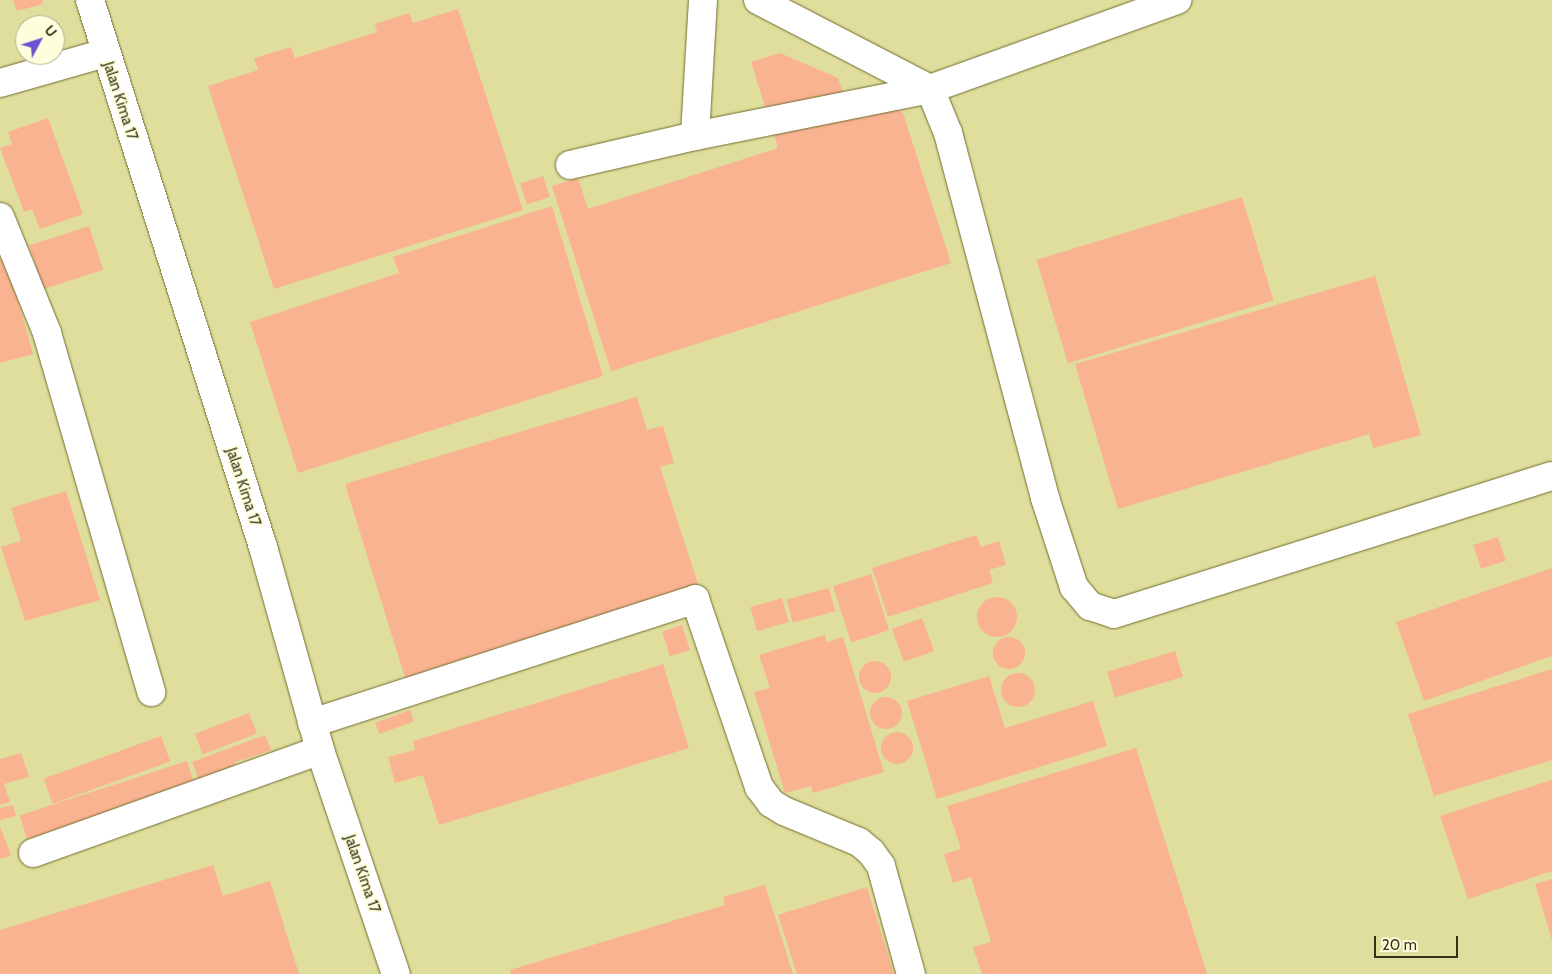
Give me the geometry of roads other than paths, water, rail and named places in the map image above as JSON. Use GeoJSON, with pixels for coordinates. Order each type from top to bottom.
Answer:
{"type":"FeatureCollection","features":[{"type":"Feature","properties":{"kind":"street","name":"Jalan Kima 17"},"geometry":{"type":"LineString","coordinates":[[90,0],[105,53],[263,547],[320,750],[396,974]]}},
{"type":"Feature","properties":{"kind":"street"},"geometry":{"type":"LineString","coordinates":[[695,136],[703,0]]}},
{"type":"Feature","properties":{"kind":"street"},"geometry":{"type":"LineString","coordinates":[[758,0],[930,89],[948,134],[1045,498],[1074,586],[1090,606],[1114,614],[1552,476]]}},
{"type":"Feature","properties":{"kind":"street"},"geometry":{"type":"LineString","coordinates":[[570,165],[695,136],[930,89],[1177,0]]}},
{"type":"Feature","properties":{"kind":"street"},"geometry":{"type":"LineString","coordinates":[[0,83],[105,53]]}},
{"type":"Feature","properties":{"kind":"street"},"geometry":{"type":"LineString","coordinates":[[0,217],[47,332],[151,692]]}},
{"type":"Feature","properties":{"kind":"street"},"geometry":{"type":"LineString","coordinates":[[312,723],[695,599],[759,787],[784,812],[858,842],[871,852],[881,866],[911,974]]}},
{"type":"Feature","properties":{"kind":"street"},"geometry":{"type":"LineString","coordinates":[[32,852],[320,750]]}}]}
